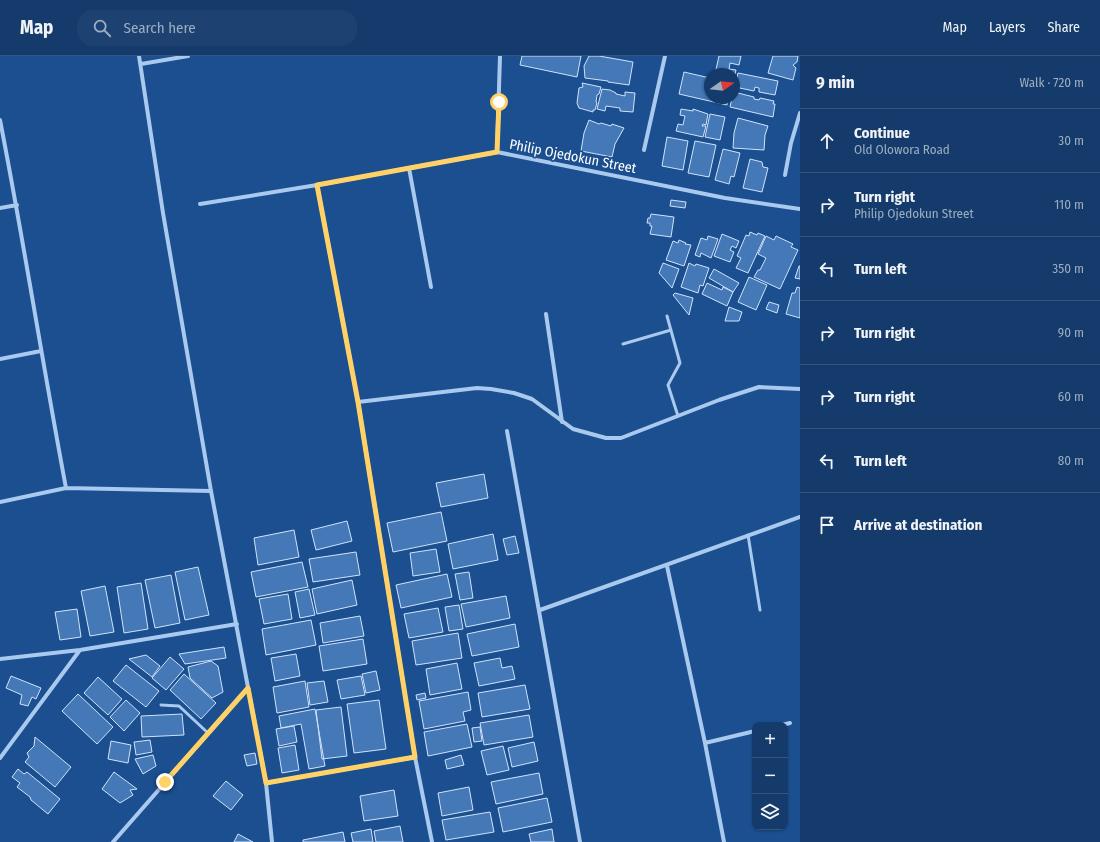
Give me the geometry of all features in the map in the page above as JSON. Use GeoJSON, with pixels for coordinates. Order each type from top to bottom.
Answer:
{"type":"FeatureCollection","features":[{"type":"Feature","properties":{"kind":"street"},"geometry":{"type":"LineString","coordinates":[[139,56],[163,214],[212,492],[266,783],[272,842]]}},
{"type":"Feature","properties":{"kind":"street"},"geometry":{"type":"LineString","coordinates":[[141,64],[188,56]]}},
{"type":"Feature","properties":{"kind":"street"},"geometry":{"type":"LineString","coordinates":[[497,152],[500,56]]}},
{"type":"Feature","properties":{"kind":"street"},"geometry":{"type":"LineString","coordinates":[[644,150],[665,56]]}},
{"type":"Feature","properties":{"kind":"street"},"geometry":{"type":"LineString","coordinates":[[785,175],[791,143],[800,113]]}},
{"type":"Feature","properties":{"kind":"street"},"geometry":{"type":"LineString","coordinates":[[0,120],[17,205],[41,351],[66,488]]}},
{"type":"Feature","properties":{"kind":"street","name":"Philip Ojedokun Street"},"geometry":{"type":"LineString","coordinates":[[200,204],[317,185],[497,152],[725,198],[800,209]]}},
{"type":"Feature","properties":{"kind":"street"},"geometry":{"type":"LineString","coordinates":[[409,168],[431,287]]}},
{"type":"Feature","properties":{"kind":"street"},"geometry":{"type":"LineString","coordinates":[[317,185],[358,402],[415,757],[432,842]]}},
{"type":"Feature","properties":{"kind":"street"},"geometry":{"type":"LineString","coordinates":[[0,208],[17,205]]}},
{"type":"Feature","properties":{"kind":"street"},"geometry":{"type":"LineString","coordinates":[[546,314],[562,422]]}},
{"type":"Feature","properties":{"kind":"street"},"geometry":{"type":"LineString","coordinates":[[0,359],[41,351]]}},
{"type":"Feature","properties":{"kind":"street"},"geometry":{"type":"LineString","coordinates":[[358,402],[477,388],[491,389],[514,393],[532,399],[573,429],[591,435],[614,439],[621,438],[759,387],[800,389]]}},
{"type":"Feature","properties":{"kind":"street"},"geometry":{"type":"LineString","coordinates":[[507,431],[580,842]]}},
{"type":"Feature","properties":{"kind":"street"},"geometry":{"type":"LineString","coordinates":[[0,502],[66,488],[212,492]]}},
{"type":"Feature","properties":{"kind":"street"},"geometry":{"type":"LineString","coordinates":[[540,610],[667,566],[800,517]]}},
{"type":"Feature","properties":{"kind":"street"},"geometry":{"type":"LineString","coordinates":[[667,566],[706,743],[724,842]]}},
{"type":"Feature","properties":{"kind":"street"},"geometry":{"type":"LineString","coordinates":[[0,660],[80,650],[237,624]]}},
{"type":"Feature","properties":{"kind":"street"},"geometry":{"type":"LineString","coordinates":[[0,758],[80,650]]}},
{"type":"Feature","properties":{"kind":"street"},"geometry":{"type":"LineString","coordinates":[[113,842],[248,688]]}},
{"type":"Feature","properties":{"kind":"street"},"geometry":{"type":"LineString","coordinates":[[706,743],[752,732]]}},
{"type":"Feature","properties":{"kind":"street"},"geometry":{"type":"LineString","coordinates":[[266,783],[415,757]]}},
{"type":"Feature","properties":{"kind":"lane"},"geometry":{"type":"LineString","coordinates":[[667,316],[680,363],[668,385],[678,416]]}},
{"type":"Feature","properties":{"kind":"lane"},"geometry":{"type":"LineString","coordinates":[[623,344],[671,330]]}},
{"type":"Feature","properties":{"kind":"lane"},"geometry":{"type":"LineString","coordinates":[[748,535],[760,610]]}},
{"type":"Feature","properties":{"kind":"lane"},"geometry":{"type":"LineString","coordinates":[[161,705],[179,706],[208,733]]}},
{"type":"Feature","properties":{"kind":"building"},"geometry":{"type":"Polygon","coordinates":[[[522,56],[581,56],[577,77],[520,65],[522,56]]]}},
{"type":"Feature","properties":{"kind":"building"},"geometry":{"type":"Polygon","coordinates":[[[589,56],[599,56],[633,62],[629,85],[585,78],[584,66],[589,56]]]}},
{"type":"Feature","properties":{"kind":"building"},"geometry":{"type":"Polygon","coordinates":[[[719,56],[741,56],[739,65],[730,63],[729,68],[716,68],[719,56]]]}},
{"type":"Feature","properties":{"kind":"building"},"geometry":{"type":"Polygon","coordinates":[[[773,56],[798,56],[797,62],[793,65],[796,68],[793,80],[768,73],[773,56]]]}},
{"type":"Feature","properties":{"kind":"building"},"geometry":{"type":"Polygon","coordinates":[[[684,72],[704,77],[704,100],[679,94],[684,72]]]}},
{"type":"Feature","properties":{"kind":"building"},"geometry":{"type":"Polygon","coordinates":[[[740,73],[778,81],[775,95],[759,92],[759,88],[755,87],[754,91],[740,88],[740,73]]]}},
{"type":"Feature","properties":{"kind":"building"},"geometry":{"type":"Polygon","coordinates":[[[582,83],[601,87],[599,94],[597,95],[597,103],[593,112],[579,108],[577,103],[579,88],[583,87],[582,83]]]}},
{"type":"Feature","properties":{"kind":"building"},"geometry":{"type":"Polygon","coordinates":[[[602,89],[610,90],[616,94],[625,96],[625,92],[635,93],[633,112],[620,111],[620,108],[606,106],[605,111],[597,109],[602,89]]]}},
{"type":"Feature","properties":{"kind":"building"},"geometry":{"type":"Polygon","coordinates":[[[740,94],[754,97],[754,99],[759,100],[760,98],[774,101],[773,104],[775,104],[773,117],[730,107],[731,104],[740,104],[740,94]]]}},
{"type":"Feature","properties":{"kind":"building"},"geometry":{"type":"Polygon","coordinates":[[[681,109],[693,111],[693,109],[708,114],[706,125],[703,124],[702,126],[706,126],[703,137],[676,131],[678,124],[683,125],[685,116],[680,115],[681,109]]]}},
{"type":"Feature","properties":{"kind":"building"},"geometry":{"type":"Polygon","coordinates":[[[710,114],[725,117],[720,140],[705,137],[710,114]]]}},
{"type":"Feature","properties":{"kind":"building"},"geometry":{"type":"Polygon","coordinates":[[[738,118],[768,126],[765,135],[764,150],[733,148],[734,133],[738,118]]]}},
{"type":"Feature","properties":{"kind":"building"},"geometry":{"type":"Polygon","coordinates":[[[589,120],[599,124],[601,123],[611,126],[612,124],[624,128],[615,144],[612,157],[581,151],[584,133],[589,120]]]}},
{"type":"Feature","properties":{"kind":"building"},"geometry":{"type":"Polygon","coordinates":[[[667,137],[688,141],[683,170],[662,166],[667,137]]]}},
{"type":"Feature","properties":{"kind":"building"},"geometry":{"type":"Polygon","coordinates":[[[695,141],[716,145],[709,177],[688,173],[695,141]]]}},
{"type":"Feature","properties":{"kind":"building"},"geometry":{"type":"Polygon","coordinates":[[[723,149],[740,153],[734,177],[731,176],[729,184],[715,180],[723,149]]]}},
{"type":"Feature","properties":{"kind":"building"},"geometry":{"type":"Polygon","coordinates":[[[750,159],[762,162],[763,167],[768,168],[762,192],[743,188],[750,159]]]}},
{"type":"Feature","properties":{"kind":"building"},"geometry":{"type":"Polygon","coordinates":[[[671,200],[686,202],[685,208],[670,206],[671,200]]]}},
{"type":"Feature","properties":{"kind":"building"},"geometry":{"type":"Polygon","coordinates":[[[651,214],[674,217],[671,237],[650,234],[652,226],[650,226],[650,223],[647,223],[651,214]]]}},
{"type":"Feature","properties":{"kind":"building"},"geometry":{"type":"Polygon","coordinates":[[[750,232],[765,236],[748,273],[736,268],[741,258],[737,256],[746,235],[749,236],[750,232]]]}},
{"type":"Feature","properties":{"kind":"building"},"geometry":{"type":"Polygon","coordinates":[[[722,234],[739,241],[736,248],[732,246],[730,250],[734,252],[730,262],[714,256],[722,234]]]}},
{"type":"Feature","properties":{"kind":"building"},"geometry":{"type":"Polygon","coordinates":[[[708,236],[718,239],[711,258],[701,253],[700,257],[695,255],[701,238],[707,240],[708,236]]]}},
{"type":"Feature","properties":{"kind":"building"},"geometry":{"type":"Polygon","coordinates":[[[766,236],[774,240],[776,236],[793,244],[791,247],[798,250],[780,289],[754,277],[758,270],[760,270],[766,258],[758,254],[766,236]]]}},
{"type":"Feature","properties":{"kind":"building"},"geometry":{"type":"Polygon","coordinates":[[[679,240],[686,243],[685,244],[691,245],[684,266],[666,260],[673,241],[678,243],[679,240]]]}},
{"type":"Feature","properties":{"kind":"building"},"geometry":{"type":"Polygon","coordinates":[[[663,263],[679,269],[672,288],[659,273],[663,263]]]}},
{"type":"Feature","properties":{"kind":"building"},"geometry":{"type":"Polygon","coordinates":[[[689,263],[695,266],[696,264],[709,268],[703,286],[700,285],[698,293],[681,287],[689,263]]]}},
{"type":"Feature","properties":{"kind":"building"},"geometry":{"type":"Polygon","coordinates":[[[800,266],[800,279],[795,278],[800,266]]]}},
{"type":"Feature","properties":{"kind":"building"},"geometry":{"type":"Polygon","coordinates":[[[714,269],[739,283],[733,292],[709,278],[714,269]]]}},
{"type":"Feature","properties":{"kind":"building"},"geometry":{"type":"Polygon","coordinates":[[[749,277],[767,285],[756,310],[738,302],[749,277]]]}},
{"type":"Feature","properties":{"kind":"building"},"geometry":{"type":"Polygon","coordinates":[[[707,283],[722,290],[723,287],[733,292],[727,306],[702,294],[707,283]]]}},
{"type":"Feature","properties":{"kind":"building"},"geometry":{"type":"Polygon","coordinates":[[[797,287],[800,288],[800,318],[786,314],[792,293],[795,293],[797,287]]]}},
{"type":"Feature","properties":{"kind":"building"},"geometry":{"type":"Polygon","coordinates":[[[675,293],[693,298],[689,315],[673,295],[675,293]]]}},
{"type":"Feature","properties":{"kind":"building"},"geometry":{"type":"Polygon","coordinates":[[[769,302],[779,305],[777,313],[766,309],[769,302]]]}},
{"type":"Feature","properties":{"kind":"building"},"geometry":{"type":"Polygon","coordinates":[[[729,307],[742,312],[739,321],[725,321],[729,307]]]}},
{"type":"Feature","properties":{"kind":"building"},"geometry":{"type":"Polygon","coordinates":[[[484,474],[488,498],[441,507],[436,483],[484,474]]]}},
{"type":"Feature","properties":{"kind":"building"},"geometry":{"type":"Polygon","coordinates":[[[441,512],[447,541],[393,552],[387,523],[441,512]]]}},
{"type":"Feature","properties":{"kind":"building"},"geometry":{"type":"Polygon","coordinates":[[[347,521],[352,541],[316,550],[311,530],[347,521]]]}},
{"type":"Feature","properties":{"kind":"building"},"geometry":{"type":"Polygon","coordinates":[[[294,530],[299,557],[258,565],[254,538],[294,530]]]}},
{"type":"Feature","properties":{"kind":"building"},"geometry":{"type":"Polygon","coordinates":[[[493,534],[498,560],[453,569],[448,544],[493,534]]]}},
{"type":"Feature","properties":{"kind":"building"},"geometry":{"type":"Polygon","coordinates":[[[515,536],[519,553],[507,555],[503,539],[515,536]]]}},
{"type":"Feature","properties":{"kind":"building"},"geometry":{"type":"Polygon","coordinates":[[[436,549],[440,572],[413,576],[410,553],[436,549]]]}},
{"type":"Feature","properties":{"kind":"building"},"geometry":{"type":"Polygon","coordinates":[[[356,552],[360,575],[313,582],[309,559],[356,552]]]}},
{"type":"Feature","properties":{"kind":"building"},"geometry":{"type":"Polygon","coordinates":[[[302,562],[308,587],[256,597],[251,572],[302,562]]]}},
{"type":"Feature","properties":{"kind":"building"},"geometry":{"type":"Polygon","coordinates":[[[198,567],[209,615],[185,620],[175,572],[198,567]]]}},
{"type":"Feature","properties":{"kind":"building"},"geometry":{"type":"Polygon","coordinates":[[[469,572],[473,598],[460,600],[455,574],[469,572]]]}},
{"type":"Feature","properties":{"kind":"building"},"geometry":{"type":"Polygon","coordinates":[[[447,574],[452,597],[401,608],[396,585],[447,574]]]}},
{"type":"Feature","properties":{"kind":"building"},"geometry":{"type":"Polygon","coordinates":[[[171,575],[180,623],[155,628],[145,580],[171,575]]]}},
{"type":"Feature","properties":{"kind":"building"},"geometry":{"type":"Polygon","coordinates":[[[352,580],[357,605],[317,614],[312,589],[352,580]]]}},
{"type":"Feature","properties":{"kind":"building"},"geometry":{"type":"Polygon","coordinates":[[[141,583],[148,629],[124,633],[117,587],[141,583]]]}},
{"type":"Feature","properties":{"kind":"building"},"geometry":{"type":"Polygon","coordinates":[[[105,586],[114,632],[90,636],[81,591],[105,586]]]}},
{"type":"Feature","properties":{"kind":"building"},"geometry":{"type":"Polygon","coordinates":[[[309,589],[315,615],[300,618],[295,592],[309,589]]]}},
{"type":"Feature","properties":{"kind":"building"},"geometry":{"type":"Polygon","coordinates":[[[288,594],[292,619],[264,624],[259,599],[288,594]]]}},
{"type":"Feature","properties":{"kind":"building"},"geometry":{"type":"Polygon","coordinates":[[[506,596],[510,618],[466,627],[461,604],[506,596]]]}},
{"type":"Feature","properties":{"kind":"building"},"geometry":{"type":"Polygon","coordinates":[[[459,605],[463,629],[449,631],[445,607],[459,605]]]}},
{"type":"Feature","properties":{"kind":"building"},"geometry":{"type":"Polygon","coordinates":[[[438,608],[443,632],[409,638],[404,614],[438,608]]]}},
{"type":"Feature","properties":{"kind":"building"},"geometry":{"type":"Polygon","coordinates":[[[77,609],[81,637],[60,640],[55,612],[77,609]]]}},
{"type":"Feature","properties":{"kind":"building"},"geometry":{"type":"Polygon","coordinates":[[[360,616],[364,636],[323,643],[320,623],[360,616]]]}},
{"type":"Feature","properties":{"kind":"building"},"geometry":{"type":"Polygon","coordinates":[[[311,620],[316,645],[266,655],[262,629],[311,620]]]}},
{"type":"Feature","properties":{"kind":"building"},"geometry":{"type":"Polygon","coordinates":[[[515,624],[519,647],[472,656],[467,634],[515,624]]]}},
{"type":"Feature","properties":{"kind":"building"},"geometry":{"type":"Polygon","coordinates":[[[458,633],[462,658],[416,665],[412,641],[458,633]]]}},
{"type":"Feature","properties":{"kind":"building"},"geometry":{"type":"Polygon","coordinates":[[[363,639],[367,664],[323,671],[319,646],[363,639]]]}},
{"type":"Feature","properties":{"kind":"building"},"geometry":{"type":"Polygon","coordinates":[[[224,647],[226,658],[185,664],[179,654],[224,647]]]}},
{"type":"Feature","properties":{"kind":"building"},"geometry":{"type":"Polygon","coordinates":[[[296,654],[300,676],[275,681],[271,658],[296,654]]]}},
{"type":"Feature","properties":{"kind":"building"},"geometry":{"type":"Polygon","coordinates":[[[146,655],[160,666],[152,677],[129,659],[146,655]]]}},
{"type":"Feature","properties":{"kind":"building"},"geometry":{"type":"Polygon","coordinates":[[[170,657],[184,669],[166,690],[152,678],[170,657]]]}},
{"type":"Feature","properties":{"kind":"building"},"geometry":{"type":"Polygon","coordinates":[[[500,658],[502,668],[512,666],[515,679],[479,686],[474,663],[500,658]]]}},
{"type":"Feature","properties":{"kind":"building"},"geometry":{"type":"Polygon","coordinates":[[[211,661],[218,666],[223,692],[212,698],[190,678],[188,667],[211,661]]]}},
{"type":"Feature","properties":{"kind":"building"},"geometry":{"type":"Polygon","coordinates":[[[457,663],[462,689],[430,695],[426,669],[457,663]]]}},
{"type":"Feature","properties":{"kind":"building"},"geometry":{"type":"Polygon","coordinates":[[[126,665],[159,691],[146,707],[113,681],[126,665]]]}},
{"type":"Feature","properties":{"kind":"building"},"geometry":{"type":"Polygon","coordinates":[[[376,671],[380,690],[366,693],[362,674],[376,671]]]}},
{"type":"Feature","properties":{"kind":"building"},"geometry":{"type":"Polygon","coordinates":[[[184,674],[216,703],[201,719],[170,690],[184,674]]]}},
{"type":"Feature","properties":{"kind":"building"},"geometry":{"type":"Polygon","coordinates":[[[11,676],[41,688],[36,699],[32,697],[28,706],[20,704],[22,695],[6,688],[11,676]]]}},
{"type":"Feature","properties":{"kind":"building"},"geometry":{"type":"Polygon","coordinates":[[[361,676],[365,695],[341,699],[337,680],[361,676]]]}},
{"type":"Feature","properties":{"kind":"building"},"geometry":{"type":"Polygon","coordinates":[[[98,677],[122,699],[108,715],[84,693],[98,677]]]}},
{"type":"Feature","properties":{"kind":"building"},"geometry":{"type":"Polygon","coordinates":[[[305,681],[309,707],[277,713],[273,687],[305,681]]]}},
{"type":"Feature","properties":{"kind":"building"},"geometry":{"type":"Polygon","coordinates":[[[324,681],[328,702],[310,705],[307,683],[324,681]]]}},
{"type":"Feature","properties":{"kind":"building"},"geometry":{"type":"Polygon","coordinates":[[[525,685],[530,709],[482,717],[478,693],[525,685]]]}},
{"type":"Feature","properties":{"kind":"building"},"geometry":{"type":"Polygon","coordinates":[[[468,692],[471,710],[463,712],[465,721],[424,729],[419,701],[468,692]]]}},
{"type":"Feature","properties":{"kind":"building"},"geometry":{"type":"Polygon","coordinates":[[[425,693],[426,698],[417,700],[416,695],[425,693]]]}},
{"type":"Feature","properties":{"kind":"building"},"geometry":{"type":"Polygon","coordinates":[[[78,694],[113,727],[97,744],[62,711],[78,694]]]}},
{"type":"Feature","properties":{"kind":"building"},"geometry":{"type":"Polygon","coordinates":[[[126,700],[140,713],[124,731],[110,717],[126,700]]]}},
{"type":"Feature","properties":{"kind":"building"},"geometry":{"type":"Polygon","coordinates":[[[379,700],[386,749],[354,753],[347,704],[379,700]]]}},
{"type":"Feature","properties":{"kind":"building"},"geometry":{"type":"Polygon","coordinates":[[[341,707],[347,756],[322,759],[316,710],[341,707]]]}},
{"type":"Feature","properties":{"kind":"building"},"geometry":{"type":"Polygon","coordinates":[[[315,709],[325,766],[309,769],[301,724],[281,728],[279,716],[315,709]]]}},
{"type":"Feature","properties":{"kind":"building"},"geometry":{"type":"Polygon","coordinates":[[[182,714],[184,735],[142,737],[141,716],[182,714]]]}},
{"type":"Feature","properties":{"kind":"building"},"geometry":{"type":"Polygon","coordinates":[[[529,715],[533,737],[484,745],[480,723],[529,715]]]}},
{"type":"Feature","properties":{"kind":"building"},"geometry":{"type":"Polygon","coordinates":[[[467,724],[472,747],[428,756],[424,732],[467,724]]]}},
{"type":"Feature","properties":{"kind":"building"},"geometry":{"type":"Polygon","coordinates":[[[294,726],[297,742],[279,746],[276,729],[294,726]]]}},
{"type":"Feature","properties":{"kind":"building"},"geometry":{"type":"Polygon","coordinates":[[[480,727],[482,741],[474,742],[472,728],[480,727]]]}},
{"type":"Feature","properties":{"kind":"building"},"geometry":{"type":"Polygon","coordinates":[[[35,737],[71,767],[55,787],[25,762],[29,757],[27,753],[34,746],[35,737]]]}},
{"type":"Feature","properties":{"kind":"building"},"geometry":{"type":"Polygon","coordinates":[[[150,740],[152,752],[136,755],[134,742],[150,740]]]}},
{"type":"Feature","properties":{"kind":"building"},"geometry":{"type":"Polygon","coordinates":[[[111,741],[131,745],[128,763],[108,759],[111,741]]]}},
{"type":"Feature","properties":{"kind":"building"},"geometry":{"type":"Polygon","coordinates":[[[534,742],[538,761],[512,767],[508,748],[534,742]]]}},
{"type":"Feature","properties":{"kind":"building"},"geometry":{"type":"Polygon","coordinates":[[[295,745],[299,770],[282,773],[278,748],[295,745]]]}},
{"type":"Feature","properties":{"kind":"building"},"geometry":{"type":"Polygon","coordinates":[[[503,746],[509,770],[487,775],[481,751],[503,746]]]}},
{"type":"Feature","properties":{"kind":"building"},"geometry":{"type":"Polygon","coordinates":[[[255,753],[257,764],[247,766],[244,755],[255,753]]]}},
{"type":"Feature","properties":{"kind":"building"},"geometry":{"type":"Polygon","coordinates":[[[153,755],[156,766],[143,774],[135,759],[153,755]]]}},
{"type":"Feature","properties":{"kind":"building"},"geometry":{"type":"Polygon","coordinates":[[[461,755],[464,765],[447,769],[445,760],[461,755]]]}},
{"type":"Feature","properties":{"kind":"building"},"geometry":{"type":"Polygon","coordinates":[[[18,769],[24,774],[27,772],[60,799],[48,814],[17,787],[20,783],[12,777],[18,769]]]}},
{"type":"Feature","properties":{"kind":"building"},"geometry":{"type":"Polygon","coordinates":[[[114,772],[137,789],[130,790],[133,795],[120,803],[102,789],[114,772]]]}},
{"type":"Feature","properties":{"kind":"building"},"geometry":{"type":"Polygon","coordinates":[[[539,773],[543,794],[496,804],[491,782],[539,773]]]}},
{"type":"Feature","properties":{"kind":"building"},"geometry":{"type":"Polygon","coordinates":[[[226,781],[243,795],[231,810],[213,796],[226,781]]]}},
{"type":"Feature","properties":{"kind":"building"},"geometry":{"type":"Polygon","coordinates":[[[469,787],[473,810],[442,816],[438,793],[469,787]]]}},
{"type":"Feature","properties":{"kind":"building"},"geometry":{"type":"Polygon","coordinates":[[[394,790],[398,816],[364,821],[360,796],[394,790]]]}},
{"type":"Feature","properties":{"kind":"building"},"geometry":{"type":"Polygon","coordinates":[[[547,798],[552,822],[503,832],[498,808],[547,798]]]}},
{"type":"Feature","properties":{"kind":"building"},"geometry":{"type":"Polygon","coordinates":[[[490,812],[494,832],[446,840],[442,820],[490,812]]]}},
{"type":"Feature","properties":{"kind":"building"},"geometry":{"type":"Polygon","coordinates":[[[400,826],[403,842],[376,842],[374,831],[400,826]]]}},
{"type":"Feature","properties":{"kind":"building"},"geometry":{"type":"Polygon","coordinates":[[[371,829],[373,842],[353,842],[351,833],[371,829]]]}},
{"type":"Feature","properties":{"kind":"building"},"geometry":{"type":"Polygon","coordinates":[[[552,829],[554,842],[531,842],[529,834],[552,829]]]}},
{"type":"Feature","properties":{"kind":"building"},"geometry":{"type":"Polygon","coordinates":[[[343,832],[345,842],[303,842],[303,840],[343,832]]]}},
{"type":"Feature","properties":{"kind":"building"},"geometry":{"type":"Polygon","coordinates":[[[238,834],[253,842],[234,842],[238,834]]]}},
{"type":"Feature","properties":{"kind":"route"},"geometry":{"type":"LineString","coordinates":[[165,782],[248,688],[266,783],[415,757],[358,402],[317,185],[497,152],[499,102]]}}]}
